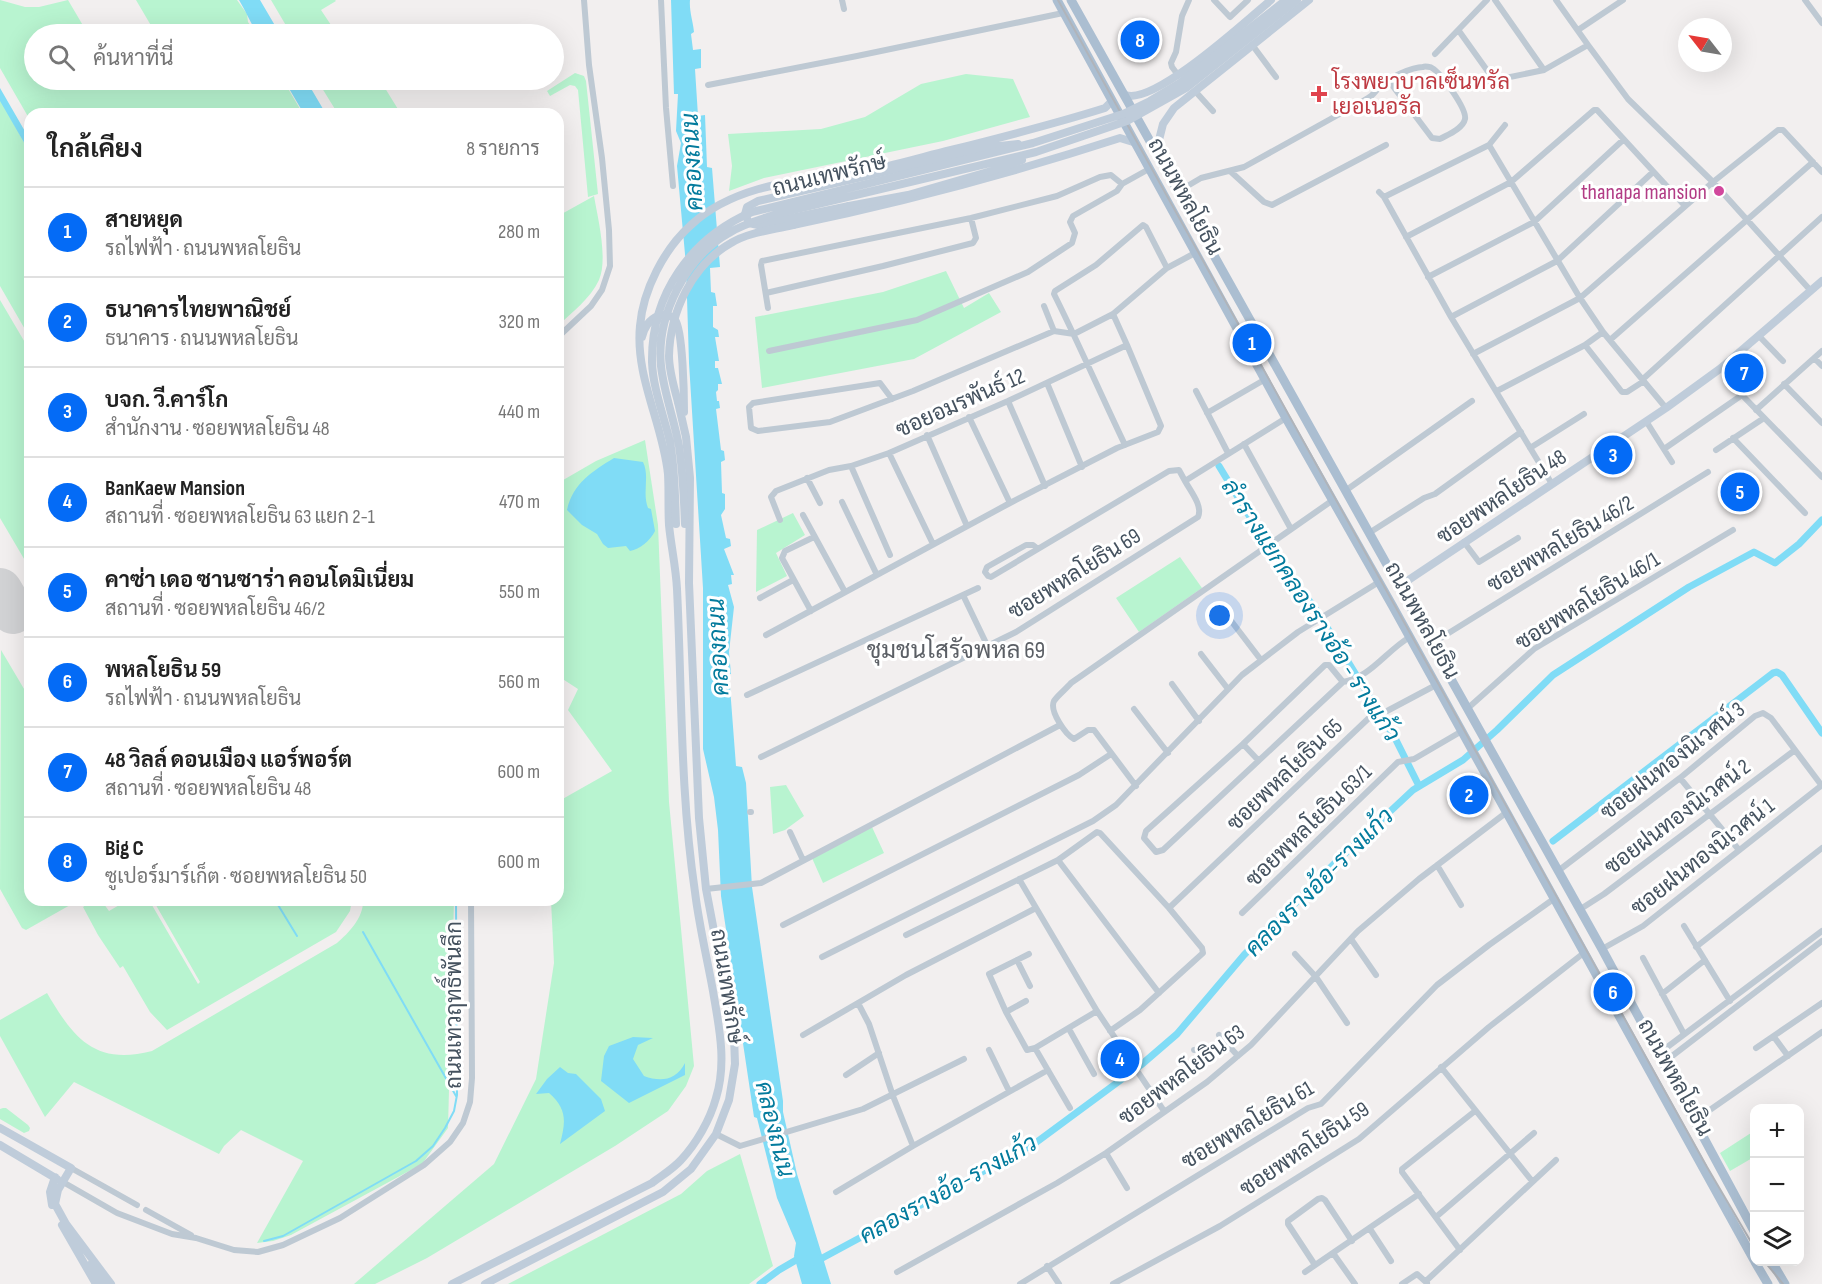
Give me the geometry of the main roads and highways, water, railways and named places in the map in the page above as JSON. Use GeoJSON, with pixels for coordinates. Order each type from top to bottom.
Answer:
{"type":"FeatureCollection","features":[{"type":"Feature","properties":{"kind":"main road","name":"ถนนพหลโยธิน"},"geometry":{"type":"LineString","coordinates":[[1057,0],[1264,380],[1410,637],[1750,1252]]}},
{"type":"Feature","properties":{"kind":"main road","name":"ถนนพหลโยธิน"},"geometry":{"type":"LineString","coordinates":[[1071,0],[1602,949],[1750,1222]]}},
{"type":"Feature","properties":{"kind":"main road"},"geometry":{"type":"LineString","coordinates":[[1125,95],[1131,97],[1142,95],[1178,75],[1271,0]]}},
{"type":"Feature","properties":{"kind":"main road","name":"ถนนเทพรักษ์"},"geometry":{"type":"LineString","coordinates":[[1034,148],[1150,101],[1180,83],[1286,0]]}},
{"type":"Feature","properties":{"kind":"main road","name":"ถนนเทพรักษ์"},"geometry":{"type":"LineString","coordinates":[[689,583],[672,454],[652,363],[654,331],[661,303],[671,283],[698,247],[715,232],[752,212],[1102,131],[1153,108],[1186,88],[1297,0]]}},
{"type":"Feature","properties":{"kind":"main road"},"geometry":{"type":"LineString","coordinates":[[1156,152],[1160,131],[1167,116],[1309,0]]}},
{"type":"Feature","properties":{"kind":"main road"},"geometry":{"type":"LineString","coordinates":[[1198,61],[1194,70],[1197,77],[1204,81],[1212,79]]}},
{"type":"Feature","properties":{"kind":"main road","name":"ถนนเทพรักษ์"},"geometry":{"type":"LineString","coordinates":[[452,1284],[652,1183],[680,1161],[702,1132],[716,1099],[722,1065],[721,1038],[694,890],[685,793],[677,584],[669,524],[668,475],[665,453],[639,349],[644,303],[663,261],[675,242],[690,225],[710,210],[734,197],[759,189],[875,168],[1054,124],[1104,108],[1112,101]]}},
{"type":"Feature","properties":{"kind":"main road"},"geometry":{"type":"LineString","coordinates":[[1054,124],[1067,126],[1075,137],[1073,149],[1062,157]]}},
{"type":"Feature","properties":{"kind":"main road","name":"ถนนเทพรักษ์"},"geometry":{"type":"LineString","coordinates":[[485,1284],[663,1192],[691,1169],[716,1134],[729,1100],[735,1064],[734,1036],[706,889],[699,818],[689,583],[690,478],[686,437],[669,358],[670,339],[682,299],[710,258],[733,242],[750,235],[893,203],[1016,171],[1120,138],[1133,142]]}},
{"type":"Feature","properties":{"kind":"main road"},"geometry":{"type":"LineString","coordinates":[[991,147],[1034,148],[998,170],[908,195],[758,225],[751,224],[745,214],[747,207],[753,203],[991,147]]}},
{"type":"Feature","properties":{"kind":"main road"},"geometry":{"type":"LineString","coordinates":[[776,197],[795,188],[875,168]]}},
{"type":"Feature","properties":{"kind":"main road"},"geometry":{"type":"LineString","coordinates":[[758,225],[959,178],[1016,171]]}},
{"type":"Feature","properties":{"kind":"main road","name":"ซอยพหลโยธิน 48"},"geometry":{"type":"LineString","coordinates":[[1397,583],[1464,542],[1666,408],[1721,368],[1822,281]]}},
{"type":"Feature","properties":{"kind":"main road"},"geometry":{"type":"LineString","coordinates":[[639,349],[642,334],[651,320],[665,315],[676,320],[680,340],[686,437]]}},
{"type":"Feature","properties":{"kind":"main road","name":"ถนนเทพรักษ์"},"geometry":{"type":"LineString","coordinates":[[677,584],[681,524]]}},
{"type":"Feature","properties":{"kind":"main road"},"geometry":{"type":"LineString","coordinates":[[1381,585],[1397,583]]}},
{"type":"Feature","properties":{"kind":"main road"},"geometry":{"type":"LineString","coordinates":[[1530,854],[1543,845]]}},
{"type":"Feature","properties":{"kind":"main road"},"geometry":{"type":"LineString","coordinates":[[0,1128],[71,1168],[59,1179],[50,1200],[62,1226],[96,1284]]}},
{"type":"Feature","properties":{"kind":"main road","name":"ถนนเทวฤทธิ์พันลึก"},"geometry":{"type":"LineString","coordinates":[[0,1145],[59,1179]]}},
{"type":"Feature","properties":{"kind":"main road"},"geometry":{"type":"LineString","coordinates":[[59,1179],[55,1204],[111,1284]]}},
{"type":"Feature","properties":{"kind":"main road"},"geometry":{"type":"LineString","coordinates":[[62,1226],[104,1284]]}},
{"type":"Feature","properties":{"kind":"main road","name":"ถนนพหลโยธิน"},"geometry":{"type":"LineString","coordinates":[[1757,1266],[1764,1282]]}},
{"type":"Feature","properties":{"kind":"main road"},"geometry":{"type":"LineString","coordinates":[[1774,1266],[1785,1284]]}},
{"type":"Feature","properties":{"kind":"water"},"geometry":{"type":"Polygon","coordinates":[[[239,0],[260,0],[274,24],[252,24],[239,0]]]}},
{"type":"Feature","properties":{"kind":"water","name":"คลองถนน"},"geometry":{"type":"Polygon","coordinates":[[[671,0],[690,0],[694,32],[691,34],[693,50],[701,49],[701,68],[695,69],[698,116],[705,115],[707,167],[712,168],[720,267],[710,268],[711,292],[715,293],[717,306],[713,306],[713,327],[718,330],[719,337],[715,337],[719,361],[715,361],[715,368],[718,368],[722,384],[718,384],[716,392],[720,408],[716,409],[721,450],[724,451],[725,460],[721,462],[725,509],[721,515],[726,538],[730,539],[731,546],[724,549],[734,575],[731,575],[732,584],[728,585],[734,607],[729,652],[731,674],[729,674],[736,766],[742,767],[746,783],[752,887],[783,1112],[797,1174],[831,1284],[802,1284],[794,1256],[796,1243],[777,1198],[757,1118],[754,1117],[721,896],[714,797],[703,749],[703,588],[689,363],[686,265],[677,166],[681,143],[676,131],[678,94],[674,94],[671,0]]]}},
{"type":"Feature","properties":{"kind":"water"},"geometry":{"type":"Polygon","coordinates":[[[0,88],[24,130],[24,143],[0,101],[0,88]]]}},
{"type":"Feature","properties":{"kind":"water"},"geometry":{"type":"Polygon","coordinates":[[[290,90],[312,90],[322,108],[300,108],[290,90]]]}},
{"type":"Feature","properties":{"kind":"water"},"geometry":{"type":"Polygon","coordinates":[[[614,458],[643,462],[645,467],[646,502],[648,508],[651,509],[655,531],[644,544],[630,551],[626,546],[608,548],[597,534],[582,525],[567,510],[579,485],[591,473],[614,458]]]}},
{"type":"Feature","properties":{"kind":"water"},"geometry":{"type":"Polygon","coordinates":[[[633,1037],[653,1038],[638,1045],[633,1059],[644,1076],[667,1079],[677,1073],[685,1063],[685,1075],[629,1103],[601,1081],[604,1056],[609,1046],[633,1037]]]}},
{"type":"Feature","properties":{"kind":"water"},"geometry":{"type":"Polygon","coordinates":[[[560,1067],[568,1073],[576,1074],[601,1099],[605,1111],[560,1144],[564,1122],[562,1110],[549,1093],[536,1094],[560,1067]]]}},
{"type":"Feature","properties":{"kind":"waterway","name":"ลำรางแยกคลองรางอ้อ - รางแก้ว"},"geometry":{"type":"LineString","coordinates":[[1219,466],[1265,542],[1317,611],[1396,740],[1419,786]]}},
{"type":"Feature","properties":{"kind":"waterway","name":"คลองรางอ้อ-รางแก้ว"},"geometry":{"type":"LineString","coordinates":[[815,1262],[1034,1144],[1141,1065],[1177,1034],[1244,955],[1335,863],[1413,790],[1463,760],[1553,675],[1689,587],[1754,552],[1775,563],[1799,544],[1822,520]]}},
{"type":"Feature","properties":{"kind":"waterway"},"geometry":{"type":"LineString","coordinates":[[1553,841],[1773,673],[1777,672],[1782,675],[1822,733]]}},
{"type":"Feature","properties":{"kind":"waterway"},"geometry":{"type":"LineString","coordinates":[[279,906],[297,936]]}},
{"type":"Feature","properties":{"kind":"waterway"},"geometry":{"type":"LineString","coordinates":[[264,1241],[283,1236],[416,1161],[433,1146],[445,1128],[454,1111],[457,1095],[456,906]]}},
{"type":"Feature","properties":{"kind":"waterway"},"geometry":{"type":"LineString","coordinates":[[363,932],[456,1096]]}},
{"type":"Feature","properties":{"kind":"waterway"},"geometry":{"type":"LineString","coordinates":[[760,1284],[803,1256]]}},
{"type":"Feature","properties":{"kind":"railway"},"geometry":{"type":"LineString","coordinates":[[1058,0],[1707,1167],[1750,1240]]}},
{"type":"Feature","properties":{"kind":"railway"},"geometry":{"type":"LineString","coordinates":[[1768,1266],[1783,1284]]}},
{"type":"Feature","properties":{"kind":"place","name":"Big C"},"geometry":{"type":"Point","coordinates":[1140,40]}},
{"type":"Feature","properties":{"kind":"place","name":"โรงพยาบาลเซ็นทรัล เยอเนอรัล"},"geometry":{"type":"Point","coordinates":[1319,94]}},
{"type":"Feature","properties":{"kind":"place","name":"thanapa mansion"},"geometry":{"type":"Point","coordinates":[1719,191]}},
{"type":"Feature","properties":{"kind":"place","name":"สายหยุด"},"geometry":{"type":"Point","coordinates":[1252,343]}},
{"type":"Feature","properties":{"kind":"place","name":"48 วิลล์ ดอนเมือง แอร์พอร์ต"},"geometry":{"type":"Point","coordinates":[1744,373]}},
{"type":"Feature","properties":{"kind":"place","name":"บจก. วี.คาร์โก"},"geometry":{"type":"Point","coordinates":[1613,455]}},
{"type":"Feature","properties":{"kind":"place","name":"คาซ่า เดอ ซานซาร่า คอนโดมิเนี่ยม"},"geometry":{"type":"Point","coordinates":[1740,492]}},
{"type":"Feature","properties":{"kind":"place","name":"ธนาคารไทยพาณิชย์"},"geometry":{"type":"Point","coordinates":[1469,795]}},
{"type":"Feature","properties":{"kind":"place","name":"พหลโยธิน 59"},"geometry":{"type":"Point","coordinates":[1613,992]}},
{"type":"Feature","properties":{"kind":"place","name":"BanKaew Mansion"},"geometry":{"type":"Point","coordinates":[1120,1059]}},
{"type":"Feature","properties":{"kind":"district","name":"ชุมชนโสรัจพหล 69"},"geometry":{"type":"Point","coordinates":[956,650]}}]}
